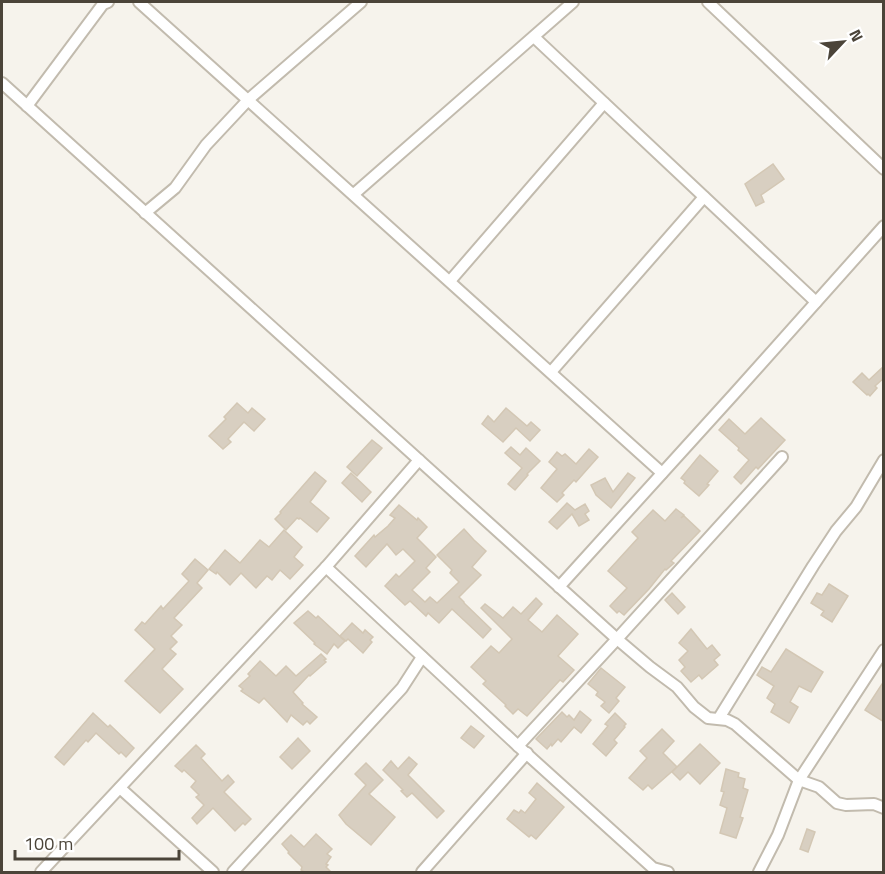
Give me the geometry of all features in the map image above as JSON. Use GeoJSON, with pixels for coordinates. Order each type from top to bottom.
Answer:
{"type":"FeatureCollection","features":[{"type":"Feature","properties":{"kind":"street"},"geometry":{"type":"LineString","coordinates":[[27,106],[103,4],[108,2]]}},
{"type":"Feature","properties":{"kind":"street"},"geometry":{"type":"LineString","coordinates":[[139,2],[662,473]]}},
{"type":"Feature","properties":{"kind":"street"},"geometry":{"type":"LineString","coordinates":[[146,213],[175,188],[206,145],[249,99],[362,2]]}},
{"type":"Feature","properties":{"kind":"street"},"geometry":{"type":"LineString","coordinates":[[354,194],[573,2]]}},
{"type":"Feature","properties":{"kind":"street"},"geometry":{"type":"LineString","coordinates":[[708,2],[884,169]]}},
{"type":"Feature","properties":{"kind":"street"},"geometry":{"type":"LineString","coordinates":[[534,37],[816,302]]}},
{"type":"Feature","properties":{"kind":"street"},"geometry":{"type":"LineString","coordinates":[[2,83],[617,639],[677,687],[694,707],[708,718],[727,720],[744,730],[799,780],[819,787],[837,802],[846,805],[874,804],[884,808]]}},
{"type":"Feature","properties":{"kind":"street"},"geometry":{"type":"LineString","coordinates":[[450,281],[604,103]]}},
{"type":"Feature","properties":{"kind":"street"},"geometry":{"type":"LineString","coordinates":[[551,372],[704,197]]}},
{"type":"Feature","properties":{"kind":"street"},"geometry":{"type":"LineString","coordinates":[[559,587],[884,226]]}},
{"type":"Feature","properties":{"kind":"street"},"geometry":{"type":"LineString","coordinates":[[422,873],[617,639],[782,457]]}},
{"type":"Feature","properties":{"kind":"street"},"geometry":{"type":"LineString","coordinates":[[41,873],[326,567],[419,460]]}},
{"type":"Feature","properties":{"kind":"street"},"geometry":{"type":"LineString","coordinates":[[719,718],[813,566],[836,531],[856,507],[884,460]]}},
{"type":"Feature","properties":{"kind":"street"},"geometry":{"type":"LineString","coordinates":[[326,567],[652,870],[668,873]]}},
{"type":"Feature","properties":{"kind":"street"},"geometry":{"type":"LineString","coordinates":[[759,873],[778,835],[799,780],[884,650]]}},
{"type":"Feature","properties":{"kind":"street"},"geometry":{"type":"LineString","coordinates":[[233,873],[402,688],[422,657]]}},
{"type":"Feature","properties":{"kind":"street"},"geometry":{"type":"LineString","coordinates":[[120,789],[213,873]]}},
{"type":"Feature","properties":{"kind":"building"},"geometry":{"type":"Polygon","coordinates":[[[773,164],[784,179],[761,195],[764,202],[756,206],[745,184],[773,164]]]}},
{"type":"Feature","properties":{"kind":"building"},"geometry":{"type":"Polygon","coordinates":[[[884,366],[884,378],[875,386],[877,388],[870,396],[853,382],[862,373],[869,380],[884,366]]]}},
{"type":"Feature","properties":{"kind":"building"},"geometry":{"type":"Polygon","coordinates":[[[237,403],[248,413],[252,408],[265,419],[254,431],[244,422],[228,439],[231,442],[223,449],[209,436],[226,419],[224,417],[237,403]]]}},
{"type":"Feature","properties":{"kind":"building"},"geometry":{"type":"Polygon","coordinates":[[[506,408],[527,426],[531,422],[540,430],[530,441],[516,428],[503,442],[482,424],[488,416],[494,422],[506,408]]]}},
{"type":"Feature","properties":{"kind":"building"},"geometry":{"type":"Polygon","coordinates":[[[761,418],[785,440],[741,484],[734,477],[749,460],[719,430],[729,419],[745,434],[761,418]]]}},
{"type":"Feature","properties":{"kind":"building"},"geometry":{"type":"Polygon","coordinates":[[[372,440],[382,448],[357,476],[347,467],[372,440]]]}},
{"type":"Feature","properties":{"kind":"building"},"geometry":{"type":"Polygon","coordinates":[[[511,447],[520,455],[526,448],[540,461],[515,490],[508,484],[522,468],[505,453],[511,447]]]}},
{"type":"Feature","properties":{"kind":"building"},"geometry":{"type":"Polygon","coordinates":[[[589,449],[598,457],[576,482],[574,480],[562,493],[564,495],[557,502],[541,488],[557,469],[549,462],[557,452],[562,456],[565,454],[576,464],[589,449]]]}},
{"type":"Feature","properties":{"kind":"building"},"geometry":{"type":"Polygon","coordinates":[[[700,455],[718,471],[699,496],[681,478],[700,455]]]}},
{"type":"Feature","properties":{"kind":"building"},"geometry":{"type":"Polygon","coordinates":[[[315,472],[326,481],[310,502],[329,518],[317,532],[300,518],[297,518],[286,530],[275,519],[315,472]]]}},
{"type":"Feature","properties":{"kind":"building"},"geometry":{"type":"Polygon","coordinates":[[[351,473],[371,492],[362,502],[342,483],[351,473]]]}},
{"type":"Feature","properties":{"kind":"building"},"geometry":{"type":"Polygon","coordinates":[[[628,473],[635,478],[611,508],[596,495],[591,485],[605,478],[613,492],[628,473]]]}},
{"type":"Feature","properties":{"kind":"building"},"geometry":{"type":"Polygon","coordinates":[[[567,503],[575,510],[585,504],[589,511],[585,514],[589,520],[579,526],[572,514],[557,529],[549,522],[567,503]]]}},
{"type":"Feature","properties":{"kind":"building"},"geometry":{"type":"Polygon","coordinates":[[[399,505],[427,527],[417,538],[436,557],[426,568],[430,572],[412,590],[425,602],[430,597],[437,603],[459,582],[450,573],[452,570],[437,555],[464,529],[486,551],[472,567],[481,575],[459,597],[491,629],[483,638],[452,609],[439,623],[428,613],[426,616],[410,601],[405,605],[385,586],[396,574],[399,577],[415,561],[403,549],[396,555],[387,544],[366,567],[355,556],[374,535],[375,537],[395,518],[390,515],[399,505]]]}},
{"type":"Feature","properties":{"kind":"building"},"geometry":{"type":"Polygon","coordinates":[[[676,509],[684,515],[681,518],[684,516],[700,531],[671,561],[674,563],[665,569],[624,615],[619,611],[617,613],[610,606],[627,588],[608,571],[638,538],[632,532],[653,510],[665,521],[676,509]]]}},
{"type":"Feature","properties":{"kind":"building"},"geometry":{"type":"Polygon","coordinates":[[[284,530],[302,547],[294,557],[303,565],[290,579],[280,570],[272,580],[267,576],[256,588],[241,573],[230,585],[217,572],[216,574],[209,569],[225,550],[240,563],[260,540],[269,547],[284,530]]]}},
{"type":"Feature","properties":{"kind":"building"},"geometry":{"type":"Polygon","coordinates":[[[195,559],[208,570],[197,583],[202,588],[174,618],[182,625],[171,636],[177,642],[170,649],[176,654],[162,669],[183,689],[160,713],[125,681],[155,649],[135,630],[142,622],[145,624],[161,606],[163,609],[189,581],[182,574],[195,559]]]}},
{"type":"Feature","properties":{"kind":"building"},"geometry":{"type":"Polygon","coordinates":[[[829,584],[848,596],[832,622],[821,615],[824,611],[811,603],[817,593],[822,595],[829,584]]]}},
{"type":"Feature","properties":{"kind":"building"},"geometry":{"type":"Polygon","coordinates":[[[672,593],[685,607],[678,614],[665,600],[672,593]]]}},
{"type":"Feature","properties":{"kind":"building"},"geometry":{"type":"Polygon","coordinates":[[[536,598],[542,604],[528,620],[542,632],[557,615],[578,634],[558,656],[574,670],[563,682],[560,680],[527,716],[518,709],[513,714],[483,684],[486,681],[471,667],[491,646],[499,653],[512,639],[481,608],[485,604],[503,618],[513,607],[521,614],[536,598]]]}},
{"type":"Feature","properties":{"kind":"building"},"geometry":{"type":"Polygon","coordinates":[[[308,611],[316,618],[318,616],[345,641],[338,648],[334,644],[327,654],[294,623],[308,611]]]}},
{"type":"Feature","properties":{"kind":"building"},"geometry":{"type":"Polygon","coordinates":[[[352,623],[363,633],[365,630],[373,637],[370,640],[372,642],[363,653],[348,639],[346,641],[340,636],[352,623]]]}},
{"type":"Feature","properties":{"kind":"building"},"geometry":{"type":"Polygon","coordinates":[[[691,629],[707,649],[712,645],[720,655],[714,660],[718,665],[702,679],[699,675],[691,682],[681,671],[685,667],[679,660],[688,651],[679,643],[691,629]]]}},
{"type":"Feature","properties":{"kind":"building"},"geometry":{"type":"Polygon","coordinates":[[[786,649],[823,672],[811,692],[799,686],[790,702],[798,707],[789,723],[771,712],[775,704],[767,698],[774,686],[757,675],[762,667],[771,672],[786,649]]]}},
{"type":"Feature","properties":{"kind":"building"},"geometry":{"type":"Polygon","coordinates":[[[321,654],[326,662],[309,675],[293,692],[302,704],[317,717],[310,724],[307,721],[303,725],[291,715],[287,722],[264,698],[259,703],[241,691],[243,689],[239,686],[250,676],[248,674],[260,661],[276,676],[286,666],[296,676],[321,654]]]}},
{"type":"Feature","properties":{"kind":"building"},"geometry":{"type":"Polygon","coordinates":[[[601,668],[625,687],[616,698],[619,701],[609,713],[601,706],[605,702],[596,695],[598,692],[588,684],[601,668]]]}},
{"type":"Feature","properties":{"kind":"building"},"geometry":{"type":"Polygon","coordinates":[[[884,681],[884,722],[865,710],[884,681]]]}},
{"type":"Feature","properties":{"kind":"building"},"geometry":{"type":"Polygon","coordinates":[[[580,711],[591,720],[581,733],[574,727],[561,742],[558,739],[547,749],[536,739],[562,712],[574,720],[580,711]]]}},
{"type":"Feature","properties":{"kind":"building"},"geometry":{"type":"Polygon","coordinates":[[[93,713],[108,727],[110,725],[134,748],[126,757],[121,752],[119,754],[96,733],[88,742],[86,740],[64,765],[55,757],[93,713]]]}},
{"type":"Feature","properties":{"kind":"building"},"geometry":{"type":"Polygon","coordinates":[[[615,713],[626,724],[614,740],[617,743],[606,756],[593,744],[608,726],[605,724],[615,713]]]}},
{"type":"Feature","properties":{"kind":"building"},"geometry":{"type":"Polygon","coordinates":[[[471,726],[484,736],[474,748],[461,738],[471,726]]]}},
{"type":"Feature","properties":{"kind":"building"},"geometry":{"type":"Polygon","coordinates":[[[662,729],[674,741],[663,753],[677,767],[652,789],[648,785],[643,790],[629,778],[647,758],[640,751],[662,729]]]}},
{"type":"Feature","properties":{"kind":"building"},"geometry":{"type":"Polygon","coordinates":[[[298,738],[310,751],[292,769],[280,757],[298,738]]]}},
{"type":"Feature","properties":{"kind":"building"},"geometry":{"type":"Polygon","coordinates":[[[700,744],[720,763],[700,784],[688,772],[680,780],[672,772],[700,744]]]}},
{"type":"Feature","properties":{"kind":"building"},"geometry":{"type":"Polygon","coordinates":[[[196,745],[205,754],[201,758],[222,781],[228,775],[234,782],[224,792],[251,819],[235,831],[213,808],[197,824],[192,818],[204,805],[196,797],[199,795],[191,787],[196,781],[184,770],[182,772],[175,766],[196,745]]]}},
{"type":"Feature","properties":{"kind":"building"},"geometry":{"type":"Polygon","coordinates":[[[409,757],[417,764],[408,775],[444,811],[437,818],[412,793],[407,797],[383,770],[391,761],[398,769],[409,757]]]}},
{"type":"Feature","properties":{"kind":"building"},"geometry":{"type":"Polygon","coordinates":[[[366,763],[383,780],[369,794],[395,817],[371,845],[339,815],[366,785],[355,774],[366,763]]]}},
{"type":"Feature","properties":{"kind":"building"},"geometry":{"type":"Polygon","coordinates":[[[726,769],[739,773],[738,777],[745,779],[743,788],[748,790],[740,817],[743,818],[736,838],[720,833],[727,808],[720,805],[724,792],[721,791],[726,769]]]}},
{"type":"Feature","properties":{"kind":"building"},"geometry":{"type":"Polygon","coordinates":[[[537,783],[564,807],[536,839],[531,835],[529,837],[507,819],[514,810],[519,813],[521,810],[525,813],[536,799],[529,793],[537,783]]]}},
{"type":"Feature","properties":{"kind":"building"},"geometry":{"type":"Polygon","coordinates":[[[807,829],[815,832],[808,852],[800,849],[807,829]]]}},
{"type":"Feature","properties":{"kind":"building"},"geometry":{"type":"Polygon","coordinates":[[[316,834],[332,849],[327,854],[331,857],[326,867],[332,873],[306,873],[301,870],[302,867],[282,844],[291,835],[304,847],[316,834]]]}}]}
